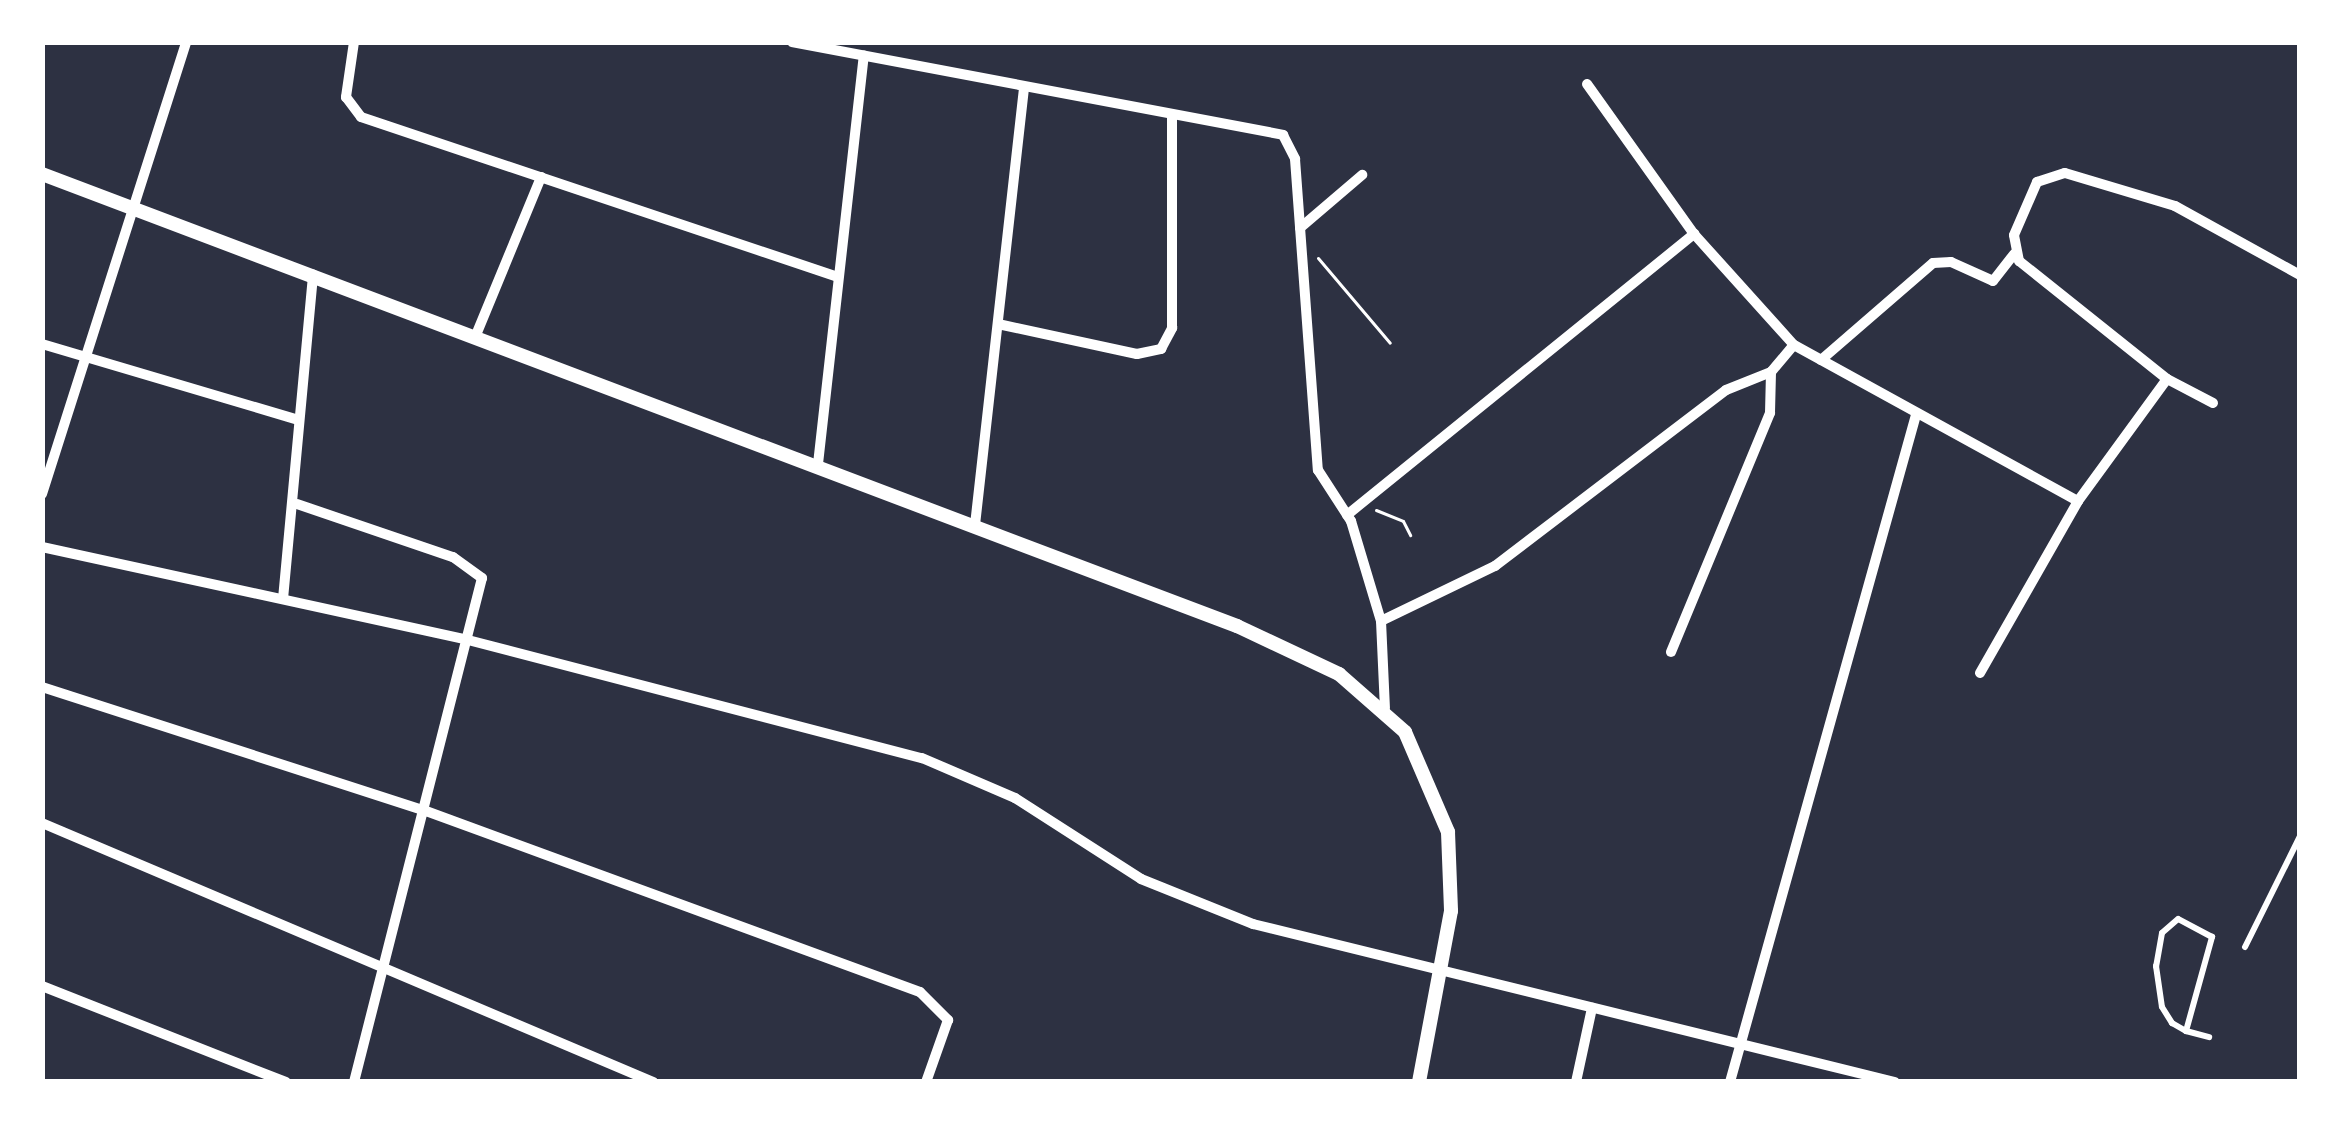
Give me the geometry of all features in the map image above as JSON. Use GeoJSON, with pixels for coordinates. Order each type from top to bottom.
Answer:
{"type":"FeatureCollection","features":[{"type":"Feature","properties":{"kind":"street"},"geometry":{"type":"LineString","coordinates":[[42,494],[186,42]]}},
{"type":"Feature","properties":{"kind":"street"},"geometry":{"type":"LineString","coordinates":[[354,42],[346,98],[361,118],[838,278]]}},
{"type":"Feature","properties":{"kind":"street"},"geometry":{"type":"LineString","coordinates":[[792,42],[1172,116],[1273,129],[1296,167],[1318,470],[1352,511],[1382,621],[1385,709]]}},
{"type":"Feature","properties":{"kind":"street"},"geometry":{"type":"LineString","coordinates":[[818,464],[864,56]]}},
{"type":"Feature","properties":{"kind":"street"},"geometry":{"type":"LineString","coordinates":[[1587,84],[1694,234],[1794,345],[2078,502]]}},
{"type":"Feature","properties":{"kind":"street"},"geometry":{"type":"LineString","coordinates":[[975,525],[1024,89]]}},
{"type":"Feature","properties":{"kind":"street"},"geometry":{"type":"LineString","coordinates":[[998,324],[1137,354],[1161,349],[1172,328],[1172,116]]}},
{"type":"Feature","properties":{"kind":"street"},"geometry":{"type":"LineString","coordinates":[[1821,360],[1933,263],[1951,262],[1993,281],[2014,254],[2035,189],[2065,173],[2154,199],[2300,275]]}},
{"type":"Feature","properties":{"kind":"street"},"geometry":{"type":"LineString","coordinates":[[42,174],[818,464],[1300,653],[1385,709],[1419,752],[1448,832],[1451,911],[1419,1082]]}},
{"type":"Feature","properties":{"kind":"street"},"geometry":{"type":"LineString","coordinates":[[1300,233],[1362,175]]}},
{"type":"Feature","properties":{"kind":"street"},"geometry":{"type":"LineString","coordinates":[[476,335],[541,177]]}},
{"type":"Feature","properties":{"kind":"street"},"geometry":{"type":"LineString","coordinates":[[1352,511],[1694,234]]}},
{"type":"Feature","properties":{"kind":"street"},"geometry":{"type":"LineString","coordinates":[[2014,254],[2167,379],[2213,403]]}},
{"type":"Feature","properties":{"kind":"street"},"geometry":{"type":"LineString","coordinates":[[283,599],[297,504],[299,420],[313,274]]}},
{"type":"Feature","properties":{"kind":"street"},"geometry":{"type":"LineString","coordinates":[[42,344],[299,420]]}},
{"type":"Feature","properties":{"kind":"street"},"geometry":{"type":"LineString","coordinates":[[1382,621],[1495,566],[1737,382],[1772,372],[1794,345]]}},
{"type":"Feature","properties":{"kind":"street"},"geometry":{"type":"LineString","coordinates":[[1671,652],[1770,413],[1772,372]]}},
{"type":"Feature","properties":{"kind":"street"},"geometry":{"type":"LineString","coordinates":[[1980,673],[2078,502],[2167,379]]}},
{"type":"Feature","properties":{"kind":"street"},"geometry":{"type":"LineString","coordinates":[[1730,1082],[1916,415]]}},
{"type":"Feature","properties":{"kind":"street"},"geometry":{"type":"LineString","coordinates":[[297,504],[453,557],[479,573],[481,593],[354,1082]]}},
{"type":"Feature","properties":{"kind":"street"},"geometry":{"type":"LineString","coordinates":[[42,547],[467,640],[922,758],[984,781],[1122,870],[1208,909],[1892,1082]]}},
{"type":"Feature","properties":{"kind":"street"},"geometry":{"type":"LineString","coordinates":[[42,687],[426,811],[920,992],[946,1011],[946,1029],[926,1082]]}},
{"type":"Feature","properties":{"kind":"street"},"geometry":{"type":"LineString","coordinates":[[42,823],[653,1082]]}},
{"type":"Feature","properties":{"kind":"street"},"geometry":{"type":"LineString","coordinates":[[42,986],[286,1082]]}},
{"type":"Feature","properties":{"kind":"street"},"geometry":{"type":"LineString","coordinates":[[1576,1082],[1592,1008]]}},
{"type":"Feature","properties":{"kind":"lane"},"geometry":{"type":"LineString","coordinates":[[2245,947],[2300,836]]}},
{"type":"Feature","properties":{"kind":"lane"},"geometry":{"type":"LineString","coordinates":[[2186,1031],[2212,937],[2178,920],[2162,933],[2156,966],[2162,1006],[2186,1031],[2209,1037]]}},
{"type":"Feature","properties":{"kind":"path"},"geometry":{"type":"LineString","coordinates":[[1300,233],[1390,343]]}},
{"type":"Feature","properties":{"kind":"path"},"geometry":{"type":"LineString","coordinates":[[1352,511],[1389,512],[1410,536]]}}]}
